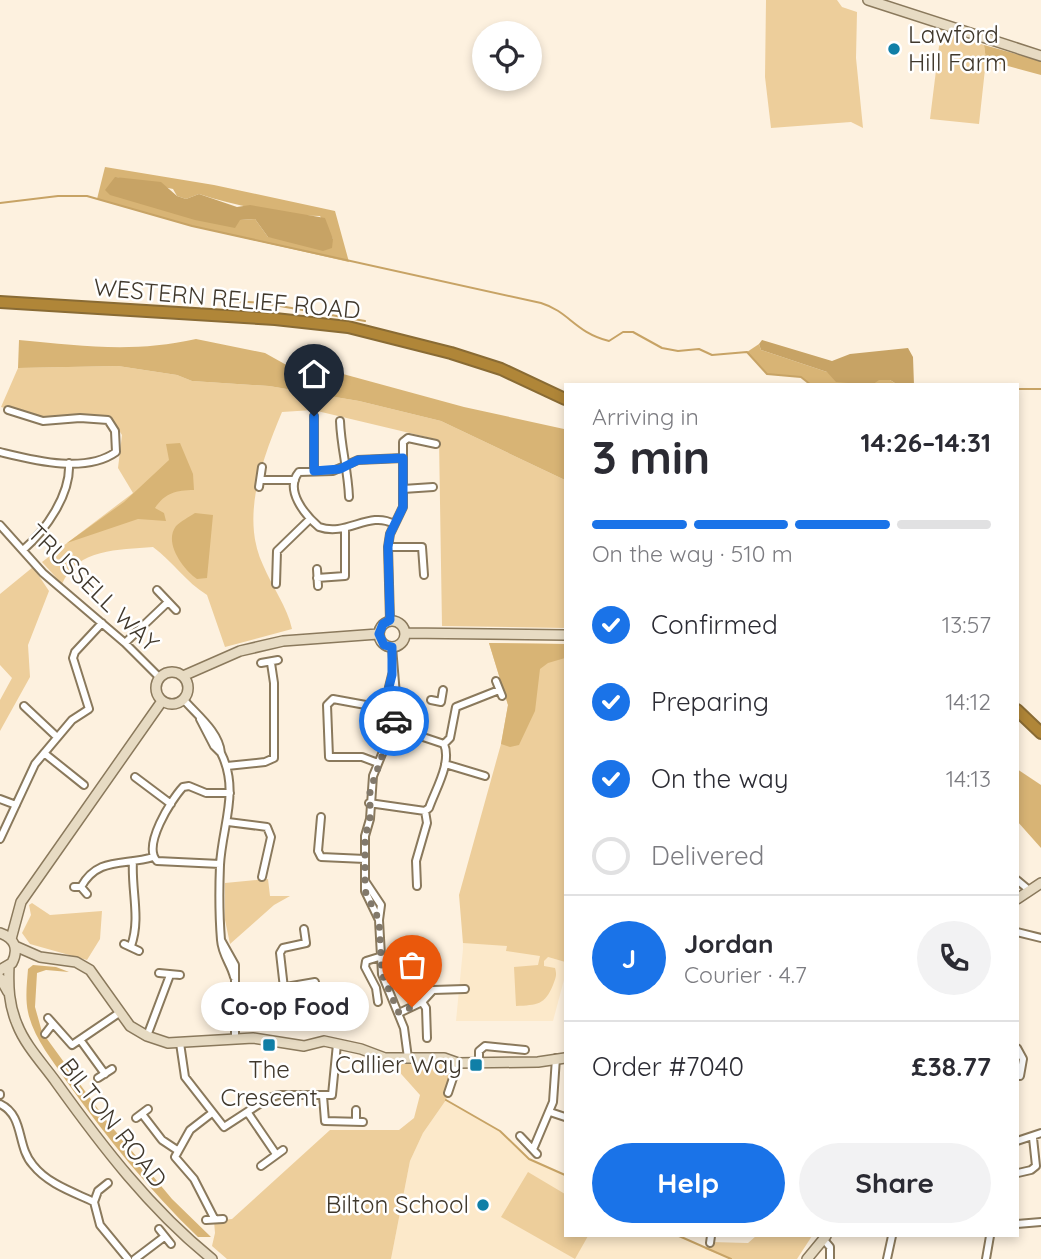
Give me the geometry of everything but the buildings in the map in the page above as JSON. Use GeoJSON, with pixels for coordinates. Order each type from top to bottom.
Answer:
{"type":"FeatureCollection","features":[{"type":"Feature","properties":{"kind":"highway","name":"WESTERN RELIEF ROAD"},"geometry":{"type":"LineString","coordinates":[[0,302],[275,319],[348,327],[501,369],[564,398]]}},
{"type":"Feature","properties":{"kind":"highway"},"geometry":{"type":"LineString","coordinates":[[1019,712],[1041,733]]}},
{"type":"Feature","properties":{"kind":"street"},"geometry":{"type":"LineString","coordinates":[[868,0],[1041,56]]}},
{"type":"Feature","properties":{"kind":"street"},"geometry":{"type":"LineString","coordinates":[[0,452],[69,463],[109,457],[116,452],[115,430],[108,420],[80,418],[43,421],[8,410]]}},
{"type":"Feature","properties":{"kind":"street"},"geometry":{"type":"LineString","coordinates":[[314,416],[314,471]]}},
{"type":"Feature","properties":{"kind":"street"},"geometry":{"type":"LineString","coordinates":[[340,421],[341,454],[346,465],[349,497]]}},
{"type":"Feature","properties":{"kind":"street"},"geometry":{"type":"LineString","coordinates":[[390,620],[388,547],[394,523],[402,513],[403,442],[408,438],[436,444]]}},
{"type":"Feature","properties":{"kind":"street"},"geometry":{"type":"LineString","coordinates":[[394,523],[383,518],[372,519],[345,530],[327,530],[310,519],[296,501],[295,480],[297,472],[333,471],[358,460],[403,458]]}},
{"type":"Feature","properties":{"kind":"street"},"geometry":{"type":"LineString","coordinates":[[23,550],[37,538],[60,499],[70,479],[69,463]]}},
{"type":"Feature","properties":{"kind":"street"},"geometry":{"type":"LineString","coordinates":[[262,467],[260,483],[295,480]]}},
{"type":"Feature","properties":{"kind":"street"},"geometry":{"type":"LineString","coordinates":[[403,489],[433,487]]}},
{"type":"Feature","properties":{"kind":"street"},"geometry":{"type":"LineString","coordinates":[[276,584],[277,551],[310,519]]}},
{"type":"Feature","properties":{"kind":"street","name":"TRUSSELL WAY"},"geometry":{"type":"LineString","coordinates":[[0,525],[53,582],[102,622],[160,678]]}},
{"type":"Feature","properties":{"kind":"street"},"geometry":{"type":"LineString","coordinates":[[317,578],[345,576],[345,530]]}},
{"type":"Feature","properties":{"kind":"street"},"geometry":{"type":"LineString","coordinates":[[388,547],[422,547],[424,575]]}},
{"type":"Feature","properties":{"kind":"street"},"geometry":{"type":"LineString","coordinates":[[317,569],[317,586]]}},
{"type":"Feature","properties":{"kind":"street"},"geometry":{"type":"LineString","coordinates":[[156,590],[176,610]]}},
{"type":"Feature","properties":{"kind":"street"},"geometry":{"type":"LineString","coordinates":[[125,643],[168,602]]}},
{"type":"Feature","properties":{"kind":"street"},"geometry":{"type":"LineString","coordinates":[[390,620],[400,624],[405,633]]}},
{"type":"Feature","properties":{"kind":"street"},"geometry":{"type":"LineString","coordinates":[[390,620],[383,624],[379,634],[384,645],[392,647],[400,644],[405,633]]}},
{"type":"Feature","properties":{"kind":"street"},"geometry":{"type":"LineString","coordinates":[[0,839],[35,764],[72,720],[89,709],[73,658],[75,652],[102,622]]}},
{"type":"Feature","properties":{"kind":"street"},"geometry":{"type":"LineString","coordinates":[[405,633],[564,635]]}},
{"type":"Feature","properties":{"kind":"street"},"geometry":{"type":"LineString","coordinates":[[162,701],[156,687],[160,678],[171,672],[183,676],[240,652],[283,641],[379,634]]}},
{"type":"Feature","properties":{"kind":"street"},"geometry":{"type":"LineString","coordinates":[[392,647],[392,675],[396,695],[393,727],[377,763],[369,803],[365,881],[381,905],[379,957],[382,974],[408,1039],[408,1058]]}},
{"type":"Feature","properties":{"kind":"street"},"geometry":{"type":"LineString","coordinates":[[227,766],[265,762],[274,758],[274,661],[261,663]]}},
{"type":"Feature","properties":{"kind":"street"},"geometry":{"type":"LineString","coordinates":[[162,701],[176,704],[184,700],[188,690],[183,676]]}},
{"type":"Feature","properties":{"kind":"street"},"geometry":{"type":"LineString","coordinates":[[431,701],[456,707],[500,693],[496,681]]}},
{"type":"Feature","properties":{"kind":"street"},"geometry":{"type":"LineString","coordinates":[[442,702],[443,690]]}},
{"type":"Feature","properties":{"kind":"street"},"geometry":{"type":"LineString","coordinates":[[377,763],[362,757],[329,757],[327,705],[333,699],[342,699],[383,708]]}},
{"type":"Feature","properties":{"kind":"street"},"geometry":{"type":"LineString","coordinates":[[184,700],[211,729],[220,744],[227,766],[230,793],[220,864],[221,940],[223,955],[232,966],[234,978],[235,1039]]}},
{"type":"Feature","properties":{"kind":"street"},"geometry":{"type":"LineString","coordinates":[[162,701],[16,912],[0,930],[13,942],[40,957],[61,962],[97,980],[119,1013],[146,1037],[180,1043],[253,1038],[289,1045],[324,1041],[385,1058],[444,1058],[458,1063],[538,1062],[560,1058],[550,1112],[535,1150],[520,1136]]}},
{"type":"Feature","properties":{"kind":"street"},"geometry":{"type":"LineString","coordinates":[[24,706],[57,737]]}},
{"type":"Feature","properties":{"kind":"street"},"geometry":{"type":"LineString","coordinates":[[425,811],[429,808],[445,764],[444,744],[450,738],[456,707]]}},
{"type":"Feature","properties":{"kind":"street"},"geometry":{"type":"LineString","coordinates":[[393,727],[444,744]]}},
{"type":"Feature","properties":{"kind":"street"},"geometry":{"type":"LineString","coordinates":[[44,753],[84,785]]}},
{"type":"Feature","properties":{"kind":"street"},"geometry":{"type":"LineString","coordinates":[[445,764],[485,776]]}},
{"type":"Feature","properties":{"kind":"street"},"geometry":{"type":"LineString","coordinates":[[135,777],[171,804]]}},
{"type":"Feature","properties":{"kind":"street"},"geometry":{"type":"LineString","coordinates":[[153,857],[157,829],[186,785],[202,792],[230,793]]}},
{"type":"Feature","properties":{"kind":"street"},"geometry":{"type":"LineString","coordinates":[[0,799],[16,805]]}},
{"type":"Feature","properties":{"kind":"street"},"geometry":{"type":"LineString","coordinates":[[369,803],[425,811]]}},
{"type":"Feature","properties":{"kind":"street"},"geometry":{"type":"LineString","coordinates":[[417,886],[416,861],[427,823],[425,811]]}},
{"type":"Feature","properties":{"kind":"street"},"geometry":{"type":"LineString","coordinates":[[311,824],[321,821],[318,851],[321,857],[365,859]]}},
{"type":"Feature","properties":{"kind":"street"},"geometry":{"type":"LineString","coordinates":[[228,822],[267,827],[271,837],[262,877]]}},
{"type":"Feature","properties":{"kind":"street"},"geometry":{"type":"LineString","coordinates":[[87,894],[77,887],[105,864],[153,857]]}},
{"type":"Feature","properties":{"kind":"street"},"geometry":{"type":"LineString","coordinates":[[153,857],[157,861],[220,864]]}},
{"type":"Feature","properties":{"kind":"street"},"geometry":{"type":"LineString","coordinates":[[132,861],[132,892],[137,921],[128,945],[139,951]]}},
{"type":"Feature","properties":{"kind":"street"},"geometry":{"type":"LineString","coordinates":[[1019,882],[1029,890]]}},
{"type":"Feature","properties":{"kind":"street"},"geometry":{"type":"LineString","coordinates":[[1019,898],[1041,883]]}},
{"type":"Feature","properties":{"kind":"street","name":"BILTON ROAD"},"geometry":{"type":"LineString","coordinates":[[9,993],[8,965],[16,912]]}},
{"type":"Feature","properties":{"kind":"street"},"geometry":{"type":"LineString","coordinates":[[235,1002],[282,998],[286,987],[281,950],[306,943],[304,929]]}},
{"type":"Feature","properties":{"kind":"street"},"geometry":{"type":"LineString","coordinates":[[1019,932],[1041,938]]}},
{"type":"Feature","properties":{"kind":"street"},"geometry":{"type":"LineString","coordinates":[[8,965],[40,957]]}},
{"type":"Feature","properties":{"kind":"street"},"geometry":{"type":"LineString","coordinates":[[379,957],[366,961],[365,967],[376,988],[379,1002]]}},
{"type":"Feature","properties":{"kind":"street"},"geometry":{"type":"LineString","coordinates":[[159,973],[180,975]]}},
{"type":"Feature","properties":{"kind":"street"},"geometry":{"type":"LineString","coordinates":[[146,1037],[170,975]]}},
{"type":"Feature","properties":{"kind":"street","name":"BILTON ROAD"},"geometry":{"type":"LineString","coordinates":[[0,978],[9,993],[23,1036],[82,1118],[159,1212],[210,1258]]}},
{"type":"Feature","properties":{"kind":"street"},"geometry":{"type":"LineString","coordinates":[[286,987],[315,982]]}},
{"type":"Feature","properties":{"kind":"street"},"geometry":{"type":"LineString","coordinates":[[399,1013],[422,1002],[441,988],[465,989]]}},
{"type":"Feature","properties":{"kind":"street"},"geometry":{"type":"LineString","coordinates":[[422,1002],[426,1008],[427,1038]]}},
{"type":"Feature","properties":{"kind":"street"},"geometry":{"type":"LineString","coordinates":[[48,1018],[72,1045],[119,1013]]}},
{"type":"Feature","properties":{"kind":"street"},"geometry":{"type":"LineString","coordinates":[[45,1034],[52,1025]]}},
{"type":"Feature","properties":{"kind":"street"},"geometry":{"type":"LineString","coordinates":[[81,1041],[105,1074]]}},
{"type":"Feature","properties":{"kind":"street"},"geometry":{"type":"LineString","coordinates":[[514,1042],[514,1051]]}},
{"type":"Feature","properties":{"kind":"street"},"geometry":{"type":"LineString","coordinates":[[180,1043],[185,1077],[224,1127],[278,1095],[332,1095],[337,1044]]}},
{"type":"Feature","properties":{"kind":"street"},"geometry":{"type":"LineString","coordinates":[[479,1062],[479,1051],[484,1047],[525,1050]]}},
{"type":"Feature","properties":{"kind":"street"},"geometry":{"type":"LineString","coordinates":[[1019,1052],[1023,1059],[1024,1072]]}},
{"type":"Feature","properties":{"kind":"street"},"geometry":{"type":"LineString","coordinates":[[448,1093],[458,1063]]}},
{"type":"Feature","properties":{"kind":"street"},"geometry":{"type":"LineString","coordinates":[[98,1079],[112,1069]]}},
{"type":"Feature","properties":{"kind":"street"},"geometry":{"type":"LineString","coordinates":[[323,1096],[325,1121],[359,1122],[356,1110]]}},
{"type":"Feature","properties":{"kind":"street"},"geometry":{"type":"LineString","coordinates":[[0,1104],[15,1116],[22,1146],[32,1164],[47,1179],[94,1202]]}},
{"type":"Feature","properties":{"kind":"street"},"geometry":{"type":"LineString","coordinates":[[550,1112],[564,1117]]}},
{"type":"Feature","properties":{"kind":"street"},"geometry":{"type":"LineString","coordinates":[[212,1113],[190,1130],[175,1157],[194,1179],[210,1219],[223,1219]]}},
{"type":"Feature","properties":{"kind":"street"},"geometry":{"type":"LineString","coordinates":[[248,1113],[280,1152],[261,1166]]}},
{"type":"Feature","properties":{"kind":"street"},"geometry":{"type":"LineString","coordinates":[[142,1114],[162,1140],[177,1150]]}},
{"type":"Feature","properties":{"kind":"street"},"geometry":{"type":"LineString","coordinates":[[1019,1141],[1033,1138],[1041,1133]]}},
{"type":"Feature","properties":{"kind":"street"},"geometry":{"type":"LineString","coordinates":[[1022,1175],[1035,1168],[1037,1163],[1033,1138]]}},
{"type":"Feature","properties":{"kind":"street"},"geometry":{"type":"LineString","coordinates":[[108,1183],[98,1191],[94,1202],[100,1225],[128,1259]]}},
{"type":"Feature","properties":{"kind":"street"},"geometry":{"type":"LineString","coordinates":[[1019,1224],[1041,1222]]}},
{"type":"Feature","properties":{"kind":"street"},"geometry":{"type":"LineString","coordinates":[[159,1229],[171,1244]]}},
{"type":"Feature","properties":{"kind":"street"},"geometry":{"type":"LineString","coordinates":[[135,1259],[164,1237]]}},
{"type":"Feature","properties":{"kind":"street"},"geometry":{"type":"LineString","coordinates":[[887,1259],[892,1237]]}},
{"type":"Feature","properties":{"kind":"street"},"geometry":{"type":"LineString","coordinates":[[986,1259],[990,1237]]}},
{"type":"Feature","properties":{"kind":"street"},"geometry":{"type":"LineString","coordinates":[[807,1259],[825,1238],[830,1247],[830,1259]]}},
{"type":"Feature","properties":{"kind":"shaded area"},"geometry":{"type":"Polygon","coordinates":[[[766,0],[837,0],[842,7],[857,12],[856,58],[863,128],[851,122],[771,128],[765,77],[766,0]]]}},
{"type":"Feature","properties":{"kind":"shaded area"},"geometry":{"type":"Polygon","coordinates":[[[941,30],[984,45],[986,60],[979,124],[930,119],[941,30]]]}},
{"type":"Feature","properties":{"kind":"shaded area"},"geometry":{"type":"Polygon","coordinates":[[[984,45],[1041,61],[1041,75],[986,60],[984,45]]]}},
{"type":"Feature","properties":{"kind":"shaded area"},"geometry":{"type":"Polygon","coordinates":[[[105,167],[214,185],[335,211],[349,262],[192,226],[97,199],[105,167]],[[115,177],[240,220],[255,219],[268,237],[333,239],[320,216],[259,209],[199,194],[186,199],[177,196],[173,189],[115,177]]]}},
{"type":"Feature","properties":{"kind":"shaded area"},"geometry":{"type":"Polygon","coordinates":[[[115,177],[161,182],[177,196],[186,199],[199,194],[237,207],[250,205],[325,218],[333,239],[332,248],[323,251],[268,237],[255,219],[240,220],[235,228],[195,220],[110,195],[105,190],[115,177]]]}},
{"type":"Feature","properties":{"kind":"shaded area"},"geometry":{"type":"Polygon","coordinates":[[[196,339],[265,353],[290,367],[310,365],[464,407],[564,429],[564,480],[441,421],[359,401],[269,386],[192,381],[177,375],[118,366],[18,368],[19,340],[129,347],[196,339]]]}},
{"type":"Feature","properties":{"kind":"shaded area"},"geometry":{"type":"Polygon","coordinates":[[[762,340],[832,361],[850,354],[908,348],[913,357],[914,383],[895,383],[890,380],[879,380],[875,383],[836,382],[827,372],[761,350],[759,344],[762,340]]]}},
{"type":"Feature","properties":{"kind":"shaded area"},"geometry":{"type":"Polygon","coordinates":[[[759,344],[761,350],[827,372],[890,380],[895,383],[808,383],[801,377],[767,374],[747,352],[759,344]]]}},
{"type":"Feature","properties":{"kind":"shaded area"},"geometry":{"type":"Polygon","coordinates":[[[118,366],[177,375],[192,381],[269,386],[359,401],[441,421],[564,480],[564,628],[442,626],[439,440],[313,410],[282,412],[262,468],[254,507],[256,546],[287,612],[292,629],[225,647],[207,595],[153,547],[100,553],[89,557],[69,572],[62,584],[42,562],[133,493],[118,468],[122,435],[111,418],[76,414],[41,418],[1,407],[18,368],[118,366]]]}},
{"type":"Feature","properties":{"kind":"shaded area"},"geometry":{"type":"Polygon","coordinates":[[[180,443],[193,474],[194,490],[172,493],[159,503],[155,508],[164,513],[166,521],[138,519],[67,543],[124,502],[169,460],[166,444],[180,443]]]}},
{"type":"Feature","properties":{"kind":"shaded area"},"geometry":{"type":"Polygon","coordinates":[[[195,513],[213,515],[207,578],[197,579],[186,569],[177,556],[172,540],[176,526],[195,513]]]}},
{"type":"Feature","properties":{"kind":"shaded area"},"geometry":{"type":"Polygon","coordinates":[[[33,567],[49,591],[28,645],[30,677],[0,731],[0,700],[12,678],[0,665],[0,594],[33,567]]]}},
{"type":"Feature","properties":{"kind":"shaded area"},"geometry":{"type":"Polygon","coordinates":[[[489,643],[564,644],[564,962],[548,957],[544,961],[544,966],[555,968],[556,974],[547,997],[539,1003],[516,1006],[514,967],[538,965],[540,956],[506,951],[507,946],[463,943],[459,895],[501,744],[508,705],[489,643]]]}},
{"type":"Feature","properties":{"kind":"shaded area"},"geometry":{"type":"Polygon","coordinates":[[[489,643],[564,644],[564,658],[548,663],[540,669],[535,711],[519,745],[510,747],[501,744],[508,705],[489,643]]]}},
{"type":"Feature","properties":{"kind":"shaded area"},"geometry":{"type":"Polygon","coordinates":[[[1019,770],[1041,785],[1041,848],[1019,823],[1019,770]]]}},
{"type":"Feature","properties":{"kind":"shaded area"},"geometry":{"type":"Polygon","coordinates":[[[268,879],[270,896],[290,896],[274,905],[230,944],[225,920],[225,883],[268,879]]]}},
{"type":"Feature","properties":{"kind":"shaded area"},"geometry":{"type":"Polygon","coordinates":[[[32,903],[50,915],[102,911],[100,939],[87,960],[30,944],[22,933],[31,915],[29,905],[32,903]]]}},
{"type":"Feature","properties":{"kind":"shaded area"},"geometry":{"type":"Polygon","coordinates":[[[462,903],[548,957],[564,962],[564,980],[553,1021],[456,1021],[463,949],[462,903]]]}},
{"type":"Feature","properties":{"kind":"shaded area"},"geometry":{"type":"Polygon","coordinates":[[[33,965],[56,967],[69,972],[46,970],[37,973],[35,1007],[42,1032],[106,1120],[172,1199],[211,1237],[198,1237],[129,1163],[50,1057],[34,1031],[28,1012],[28,969],[33,965]]]}},
{"type":"Feature","properties":{"kind":"shaded area"},"geometry":{"type":"Polygon","coordinates":[[[395,1063],[443,1063],[455,1067],[446,1100],[423,1133],[410,1161],[391,1259],[227,1259],[212,1246],[214,1221],[232,1219],[330,1130],[399,1130],[414,1118],[420,1095],[394,1066],[395,1063]]]}},
{"type":"Feature","properties":{"kind":"shaded area","name":"Bilton School"},"geometry":{"type":"Polygon","coordinates":[[[446,1100],[500,1131],[529,1159],[564,1175],[564,1237],[681,1237],[731,1259],[391,1259],[410,1161],[423,1133],[446,1100]]]}},
{"type":"Feature","properties":{"kind":"shaded area"},"geometry":{"type":"Polygon","coordinates":[[[528,1172],[564,1193],[564,1237],[587,1237],[575,1259],[501,1217],[528,1172]]]}},
{"type":"Feature","properties":{"kind":"shaded area"},"geometry":{"type":"Polygon","coordinates":[[[755,1237],[811,1237],[797,1259],[731,1259],[705,1249],[711,1242],[748,1243],[755,1237]]]}},
{"type":"Feature","properties":{"kind":"waterway"},"geometry":{"type":"LineString","coordinates":[[0,203],[58,196],[87,196],[192,226],[541,303],[559,311],[588,333],[609,341],[623,332],[633,332],[662,348],[678,351],[699,349],[712,355],[747,352],[767,374],[801,377],[808,383]]}},
{"type":"Feature","properties":{"kind":"waterway"},"geometry":{"type":"LineString","coordinates":[[219,292],[233,301],[263,303],[365,321]]}},
{"type":"Feature","properties":{"kind":"waterway"},"geometry":{"type":"LineString","coordinates":[[1019,389],[1041,389]]}},
{"type":"Feature","properties":{"kind":"waterway"},"geometry":{"type":"LineString","coordinates":[[446,1100],[500,1131],[529,1159],[564,1175]]}},
{"type":"Feature","properties":{"kind":"waterway"},"geometry":{"type":"LineString","coordinates":[[681,1237],[731,1259]]}},
{"type":"Feature","properties":{"kind":"way so far"},"geometry":{"type":"LineString","coordinates":[[394,721],[386,748],[377,763],[370,791],[370,823],[365,836],[365,891],[376,908],[379,920],[382,974],[399,1013],[412,1007]]}},
{"type":"Feature","properties":{"kind":"place","name":"Lawford Hill Farm"},"geometry":{"type":"Point","coordinates":[894,49]}},
{"type":"Feature","properties":{"kind":"place","name":"Co-op Food"},"geometry":{"type":"Point","coordinates":[412,1007]}},
{"type":"Feature","properties":{"kind":"place","name":"The Crescent"},"geometry":{"type":"Point","coordinates":[269,1045]}},
{"type":"Feature","properties":{"kind":"place","name":"Callier Way"},"geometry":{"type":"Point","coordinates":[476,1065]}},
{"type":"Feature","properties":{"kind":"place","name":"Bilton School"},"geometry":{"type":"Point","coordinates":[483,1205]}},
{"type":"Feature","properties":{"kind":"route"},"geometry":{"type":"LineString","coordinates":[[314,416],[314,471],[333,471],[350,461],[403,458],[402,513],[394,523],[388,547],[390,620],[379,630],[379,638],[384,645],[392,647],[389,687],[394,721]]}}]}
